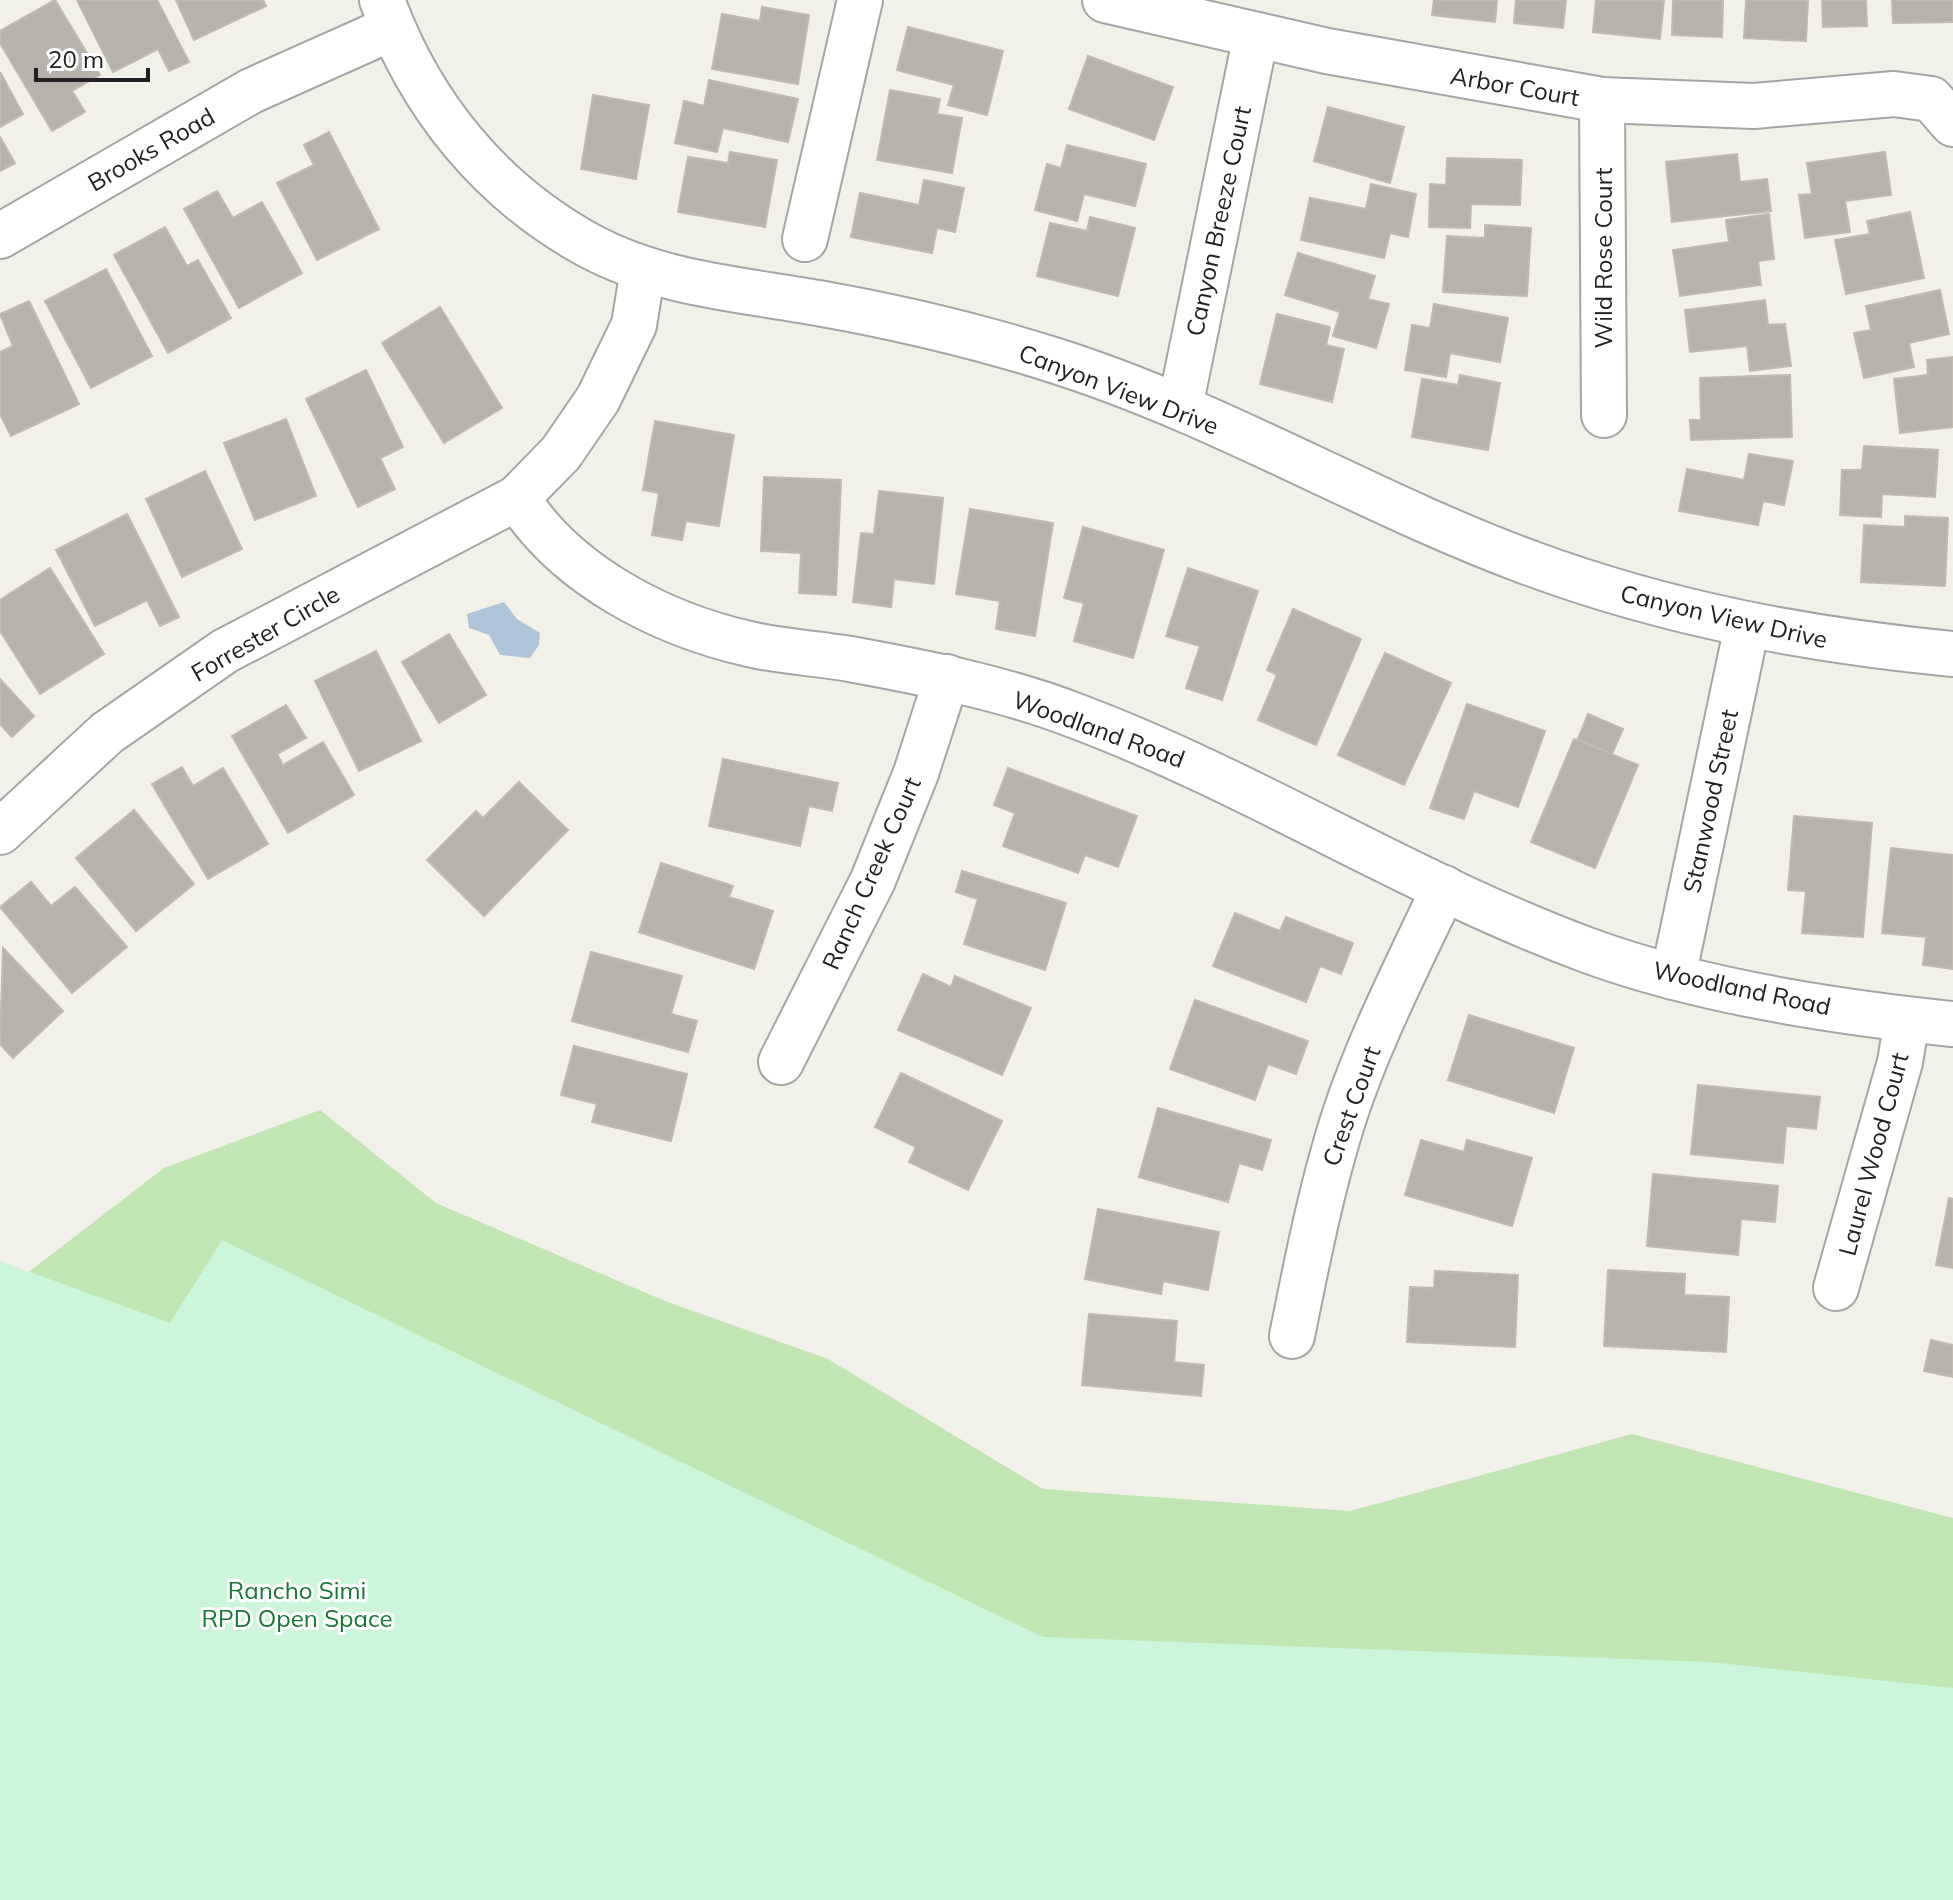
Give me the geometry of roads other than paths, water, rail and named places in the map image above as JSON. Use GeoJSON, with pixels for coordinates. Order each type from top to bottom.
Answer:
{"type":"FeatureCollection","features":[{"type":"Feature","properties":{"kind":"street"},"geometry":{"type":"LineString","coordinates":[[805,239],[860,0]]}},
{"type":"Feature","properties":{"kind":"street","name":"Arbor Court"},"geometry":{"type":"LineString","coordinates":[[1105,0],[1452,75],[1602,100],[1754,106],[1894,94],[1942,112]]}},
{"type":"Feature","properties":{"kind":"street","name":"Brooks Road"},"geometry":{"type":"LineString","coordinates":[[0,236],[387,14]]}},
{"type":"Feature","properties":{"kind":"street","name":"Canyon View Drive"},"geometry":{"type":"LineString","coordinates":[[387,14],[426,94],[453,132],[491,174],[539,215],[591,246],[643,269],[692,284],[819,303],[942,328],[1054,360],[1180,407],[1529,563],[1644,601],[1747,626],[1852,644],[1953,654]]}},
{"type":"Feature","properties":{"kind":"street","name":"Canyon Breeze Court"},"geometry":{"type":"LineString","coordinates":[[1180,407],[1256,35]]}},
{"type":"Feature","properties":{"kind":"street","name":"Wild Rose Court"},"geometry":{"type":"LineString","coordinates":[[1602,100],[1604,415]]}},
{"type":"Feature","properties":{"kind":"street"},"geometry":{"type":"LineString","coordinates":[[517,498],[561,453],[598,399],[634,325],[643,269]]}},
{"type":"Feature","properties":{"kind":"street","name":"Woodland Road"},"geometry":{"type":"LineString","coordinates":[[517,498],[535,526],[582,567],[633,600],[689,626],[751,644],[947,677],[1072,714],[1176,755],[1444,888],[1589,951],[1673,977],[1907,1020],[1953,1024]]}},
{"type":"Feature","properties":{"kind":"street","name":"Forrester Circle"},"geometry":{"type":"LineString","coordinates":[[0,832],[107,733],[225,651],[517,498]]}},
{"type":"Feature","properties":{"kind":"street","name":"Stanwood Street"},"geometry":{"type":"LineString","coordinates":[[1673,977],[1747,626]]}},
{"type":"Feature","properties":{"kind":"street","name":"Ranch Creek Court"},"geometry":{"type":"LineString","coordinates":[[781,1062],[873,880],[916,773],[947,677]]}},
{"type":"Feature","properties":{"kind":"street","name":"Crest Court"},"geometry":{"type":"LineString","coordinates":[[1292,1336],[1319,1199],[1345,1114],[1382,1022],[1444,888]]}},
{"type":"Feature","properties":{"kind":"street","name":"Laurel Wood Court"},"geometry":{"type":"LineString","coordinates":[[1836,1288],[1900,1062],[1907,1020]]}},
{"type":"Feature","properties":{"kind":"water"},"geometry":{"type":"Polygon","coordinates":[[[504,602],[517,619],[540,633],[539,645],[530,658],[500,655],[489,635],[469,628],[467,614],[504,602]]]}},
{"type":"Feature","properties":{"kind":"park label","name":"Rancho Simi RPD Open Space"},"geometry":{"type":"Point","coordinates":[297,1604]}}]}
